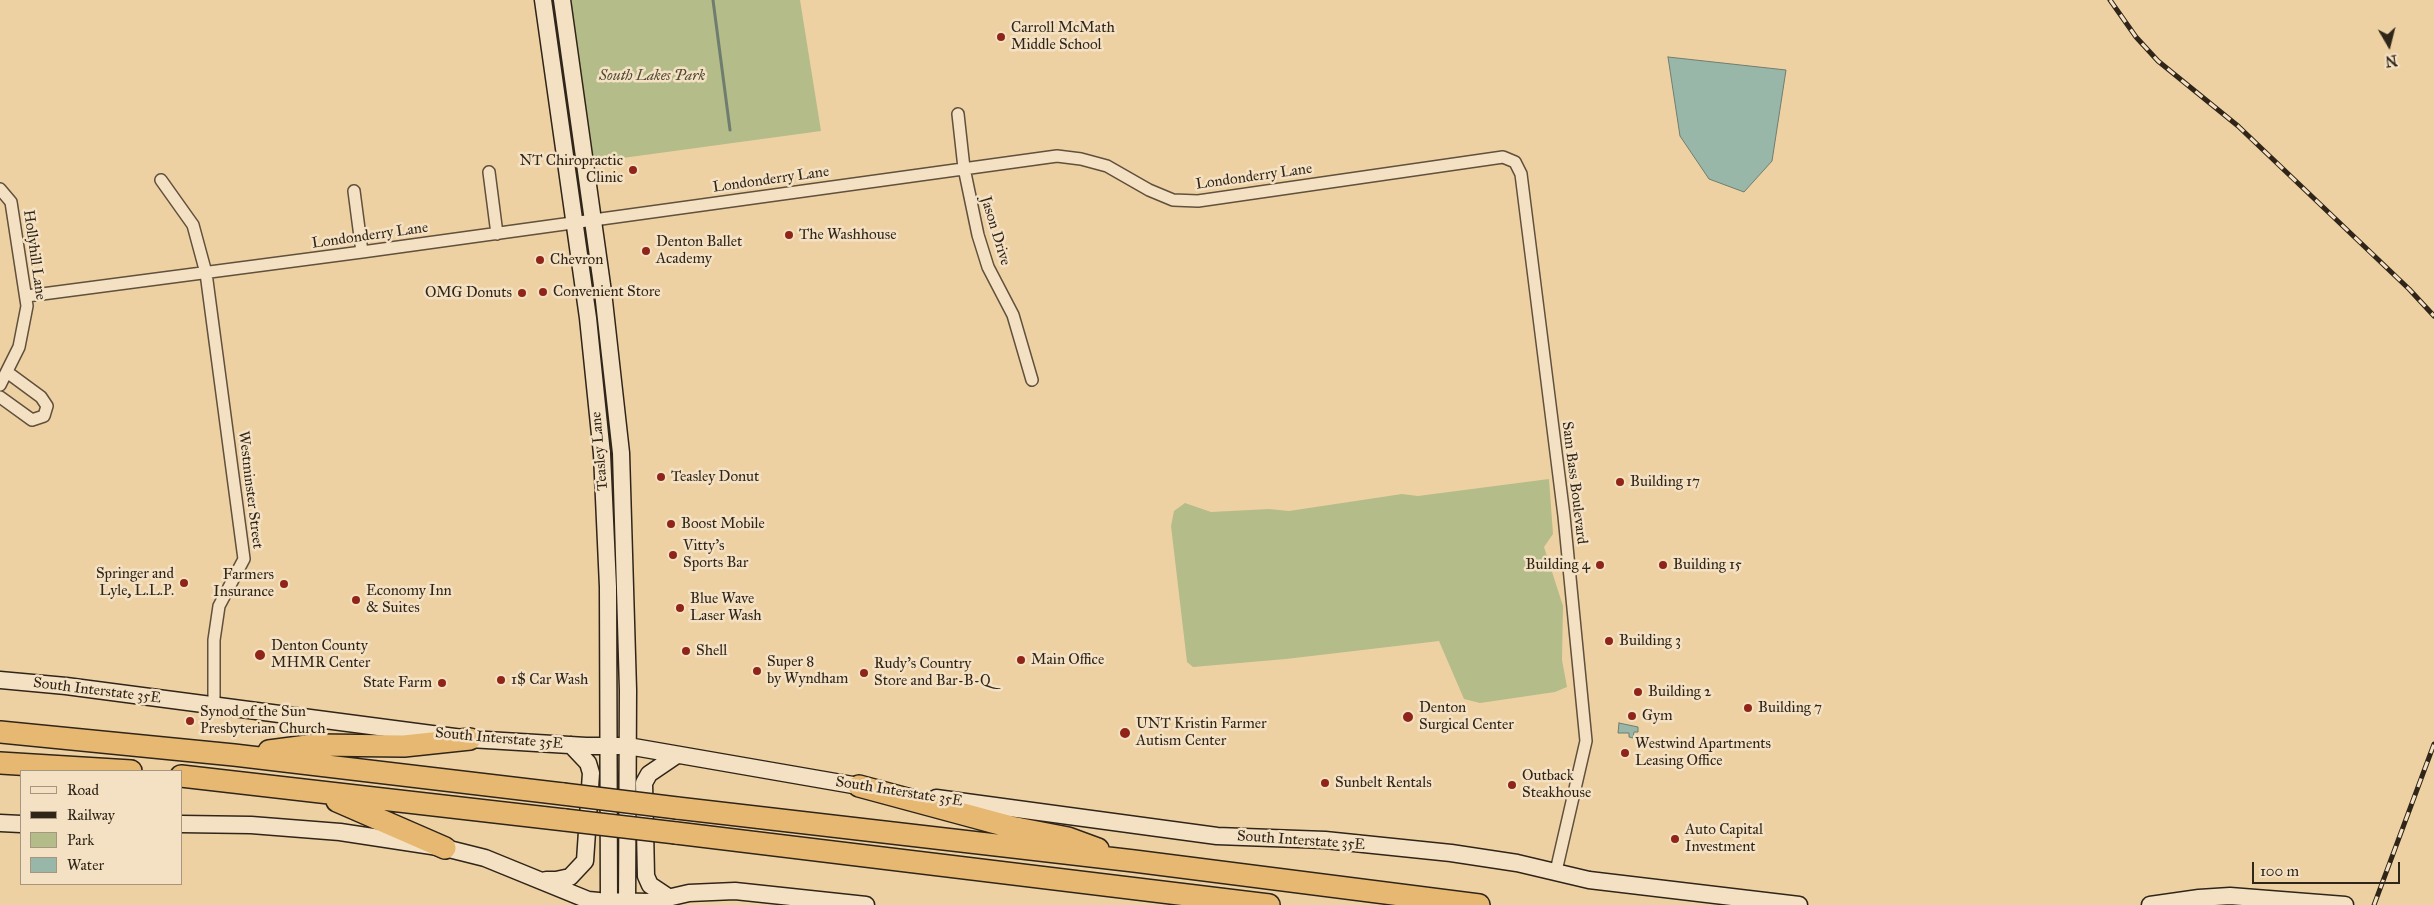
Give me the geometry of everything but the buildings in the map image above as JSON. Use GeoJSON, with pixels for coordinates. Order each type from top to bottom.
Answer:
{"type":"FeatureCollection","features":[{"type":"Feature","properties":{"kind":"highway"},"geometry":{"type":"LineString","coordinates":[[0,732],[234,755],[1134,861],[1479,905]]}},
{"type":"Feature","properties":{"kind":"highway"},"geometry":{"type":"LineString","coordinates":[[234,755],[315,745],[404,746],[470,739]]}},
{"type":"Feature","properties":{"kind":"highway"},"geometry":{"type":"LineString","coordinates":[[0,763],[115,770]]}},
{"type":"Feature","properties":{"kind":"highway"},"geometry":{"type":"LineString","coordinates":[[182,776],[676,833],[1240,904],[1269,905]]}},
{"type":"Feature","properties":{"kind":"highway"},"geometry":{"type":"LineString","coordinates":[[859,786],[1011,827],[1068,838],[1134,861]]}},
{"type":"Feature","properties":{"kind":"highway"},"geometry":{"type":"LineString","coordinates":[[319,793],[445,848]]}},
{"type":"Feature","properties":{"kind":"main road","name":"Teasley Lane"},"geometry":{"type":"LineString","coordinates":[[543,0],[575,222],[602,454],[608,587],[609,903]]}},
{"type":"Feature","properties":{"kind":"main road","name":"Teasley Lane"},"geometry":{"type":"LineString","coordinates":[[562,0],[603,292],[621,453],[627,596],[627,903]]}},
{"type":"Feature","properties":{"kind":"main road"},"geometry":{"type":"LineString","coordinates":[[602,454],[621,453]]}},
{"type":"Feature","properties":{"kind":"main road","name":"South Interstate 35E"},"geometry":{"type":"LineString","coordinates":[[0,680],[214,705],[470,739],[571,745],[628,746],[1000,808],[1188,832],[1249,838],[1325,840],[1451,853],[1556,871],[1589,880],[1799,905]]}},
{"type":"Feature","properties":{"kind":"main road"},"geometry":{"type":"LineString","coordinates":[[539,879],[556,880],[570,877],[585,862],[591,773],[588,763],[571,745]]}},
{"type":"Feature","properties":{"kind":"main road"},"geometry":{"type":"LineString","coordinates":[[668,897],[650,885],[646,876],[644,783],[649,774],[677,755]]}},
{"type":"Feature","properties":{"kind":"main road"},"geometry":{"type":"LineString","coordinates":[[0,823],[20,824]]}},
{"type":"Feature","properties":{"kind":"main road"},"geometry":{"type":"LineString","coordinates":[[182,824],[251,825],[340,832],[445,848],[485,858],[588,900],[609,903],[650,902],[707,891],[735,890],[866,905]]}},
{"type":"Feature","properties":{"kind":"main road"},"geometry":{"type":"LineString","coordinates":[[2150,905],[2230,896],[2345,905]]}},
{"type":"Feature","properties":{"kind":"street","name":"Jason Drive"},"geometry":{"type":"LineString","coordinates":[[958,114],[969,201],[980,243],[988,267],[1013,315],[1032,380]]}},
{"type":"Feature","properties":{"kind":"street","name":"Londonderry Lane"},"geometry":{"type":"LineString","coordinates":[[27,296],[497,234],[1057,156],[1081,158],[1107,166],[1149,190],[1173,200],[1198,201],[1503,157],[1510,161]]}},
{"type":"Feature","properties":{"kind":"street","name":"Sam Bass Boulevard"},"geometry":{"type":"LineString","coordinates":[[1510,161],[1515,162],[1520,174],[1544,347],[1564,516],[1586,741],[1556,871]]}},
{"type":"Feature","properties":{"kind":"street"},"geometry":{"type":"LineString","coordinates":[[489,172],[497,234]]}},
{"type":"Feature","properties":{"kind":"street","name":"Westminster Street"},"geometry":{"type":"LineString","coordinates":[[161,180],[193,225],[206,273],[244,560],[219,606],[214,640],[214,705]]}},
{"type":"Feature","properties":{"kind":"street","name":"Hollyhill Lane"},"geometry":{"type":"LineString","coordinates":[[0,189],[11,202],[27,296],[26,316],[19,347],[0,385]]}},
{"type":"Feature","properties":{"kind":"street"},"geometry":{"type":"LineString","coordinates":[[354,191],[362,252]]}},
{"type":"Feature","properties":{"kind":"street"},"geometry":{"type":"LineString","coordinates":[[0,398],[32,420],[44,416],[47,406],[41,397],[7,372]]}},
{"type":"Feature","properties":{"kind":"green space","name":"South Lakes Park"},"geometry":{"type":"Polygon","coordinates":[[[563,0],[800,0],[821,131],[586,163],[563,0]]]}},
{"type":"Feature","properties":{"kind":"green space"},"geometry":{"type":"Polygon","coordinates":[[[1549,479],[1553,534],[1544,547],[1563,606],[1562,660],[1567,687],[1555,692],[1480,703],[1464,699],[1439,641],[1286,659],[1193,667],[1187,662],[1171,526],[1174,511],[1185,503],[1211,512],[1269,509],[1289,511],[1402,494],[1418,496],[1549,479]]]}},
{"type":"Feature","properties":{"kind":"water"},"geometry":{"type":"Polygon","coordinates":[[[1668,57],[1786,70],[1772,161],[1744,192],[1709,179],[1680,136],[1668,57]]]}},
{"type":"Feature","properties":{"kind":"water"},"geometry":{"type":"Polygon","coordinates":[[[1619,723],[1638,727],[1638,732],[1634,732],[1633,738],[1629,737],[1629,733],[1618,733],[1619,723]]]}},
{"type":"Feature","properties":{"kind":"waterway"},"geometry":{"type":"LineString","coordinates":[[713,0],[730,130]]}},
{"type":"Feature","properties":{"kind":"railway"},"geometry":{"type":"LineString","coordinates":[[2110,0],[2136,37],[2158,61],[2238,126],[2409,289],[2434,316]]}},
{"type":"Feature","properties":{"kind":"railway"},"geometry":{"type":"LineString","coordinates":[[2374,905],[2434,744]]}},
{"type":"Feature","properties":{"kind":"place","name":"Carroll McMath Middle School"},"geometry":{"type":"Point","coordinates":[1001,37]}},
{"type":"Feature","properties":{"kind":"place","name":"NT Chiropractic Clinic"},"geometry":{"type":"Point","coordinates":[633,170]}},
{"type":"Feature","properties":{"kind":"place","name":"The Washhouse"},"geometry":{"type":"Point","coordinates":[789,235]}},
{"type":"Feature","properties":{"kind":"place","name":"Denton Ballet Academy"},"geometry":{"type":"Point","coordinates":[646,251]}},
{"type":"Feature","properties":{"kind":"place","name":"Chevron"},"geometry":{"type":"Point","coordinates":[540,260]}},
{"type":"Feature","properties":{"kind":"place","name":"Convenient Store"},"geometry":{"type":"Point","coordinates":[543,292]}},
{"type":"Feature","properties":{"kind":"place","name":"OMG Donuts"},"geometry":{"type":"Point","coordinates":[522,293]}},
{"type":"Feature","properties":{"kind":"place","name":"Teasley Donut"},"geometry":{"type":"Point","coordinates":[661,477]}},
{"type":"Feature","properties":{"kind":"place","name":"Building 17"},"geometry":{"type":"Point","coordinates":[1620,482]}},
{"type":"Feature","properties":{"kind":"place","name":"Boost Mobile"},"geometry":{"type":"Point","coordinates":[671,524]}},
{"type":"Feature","properties":{"kind":"place","name":"Vitty's Sports Bar"},"geometry":{"type":"Point","coordinates":[673,555]}},
{"type":"Feature","properties":{"kind":"place","name":"Building 4"},"geometry":{"type":"Point","coordinates":[1600,565]}},
{"type":"Feature","properties":{"kind":"place","name":"Building 15"},"geometry":{"type":"Point","coordinates":[1663,565]}},
{"type":"Feature","properties":{"kind":"place","name":"Springer and Lyle, L.L.P."},"geometry":{"type":"Point","coordinates":[184,583]}},
{"type":"Feature","properties":{"kind":"place","name":"Farmers Insurance"},"geometry":{"type":"Point","coordinates":[284,584]}},
{"type":"Feature","properties":{"kind":"place","name":"Economy Inn & Suites"},"geometry":{"type":"Point","coordinates":[356,600]}},
{"type":"Feature","properties":{"kind":"place","name":"Blue Wave Laser Wash"},"geometry":{"type":"Point","coordinates":[680,608]}},
{"type":"Feature","properties":{"kind":"place","name":"Building 3"},"geometry":{"type":"Point","coordinates":[1609,641]}},
{"type":"Feature","properties":{"kind":"place","name":"Shell"},"geometry":{"type":"Point","coordinates":[686,651]}},
{"type":"Feature","properties":{"kind":"place","name":"Denton County MHMR Center"},"geometry":{"type":"Point","coordinates":[260,655]}},
{"type":"Feature","properties":{"kind":"place","name":"Main Office"},"geometry":{"type":"Point","coordinates":[1021,660]}},
{"type":"Feature","properties":{"kind":"place","name":"Super 8 by Wyndham"},"geometry":{"type":"Point","coordinates":[757,671]}},
{"type":"Feature","properties":{"kind":"place","name":"Rudy's Country Store and Bar-B-Q"},"geometry":{"type":"Point","coordinates":[864,673]}},
{"type":"Feature","properties":{"kind":"place","name":"1$ Car Wash"},"geometry":{"type":"Point","coordinates":[501,680]}},
{"type":"Feature","properties":{"kind":"place","name":"State Farm"},"geometry":{"type":"Point","coordinates":[442,683]}},
{"type":"Feature","properties":{"kind":"place","name":"Building 2"},"geometry":{"type":"Point","coordinates":[1638,692]}},
{"type":"Feature","properties":{"kind":"place","name":"Building 7"},"geometry":{"type":"Point","coordinates":[1748,708]}},
{"type":"Feature","properties":{"kind":"place","name":"Gym"},"geometry":{"type":"Point","coordinates":[1632,716]}},
{"type":"Feature","properties":{"kind":"place","name":"Denton Surgical Center"},"geometry":{"type":"Point","coordinates":[1408,717]}},
{"type":"Feature","properties":{"kind":"place","name":"Synod of the Sun Presbyterian Church"},"geometry":{"type":"Point","coordinates":[190,721]}},
{"type":"Feature","properties":{"kind":"place","name":"UNT Kristin Farmer Autism Center"},"geometry":{"type":"Point","coordinates":[1125,733]}},
{"type":"Feature","properties":{"kind":"place","name":"Westwind Apartments Leasing Office"},"geometry":{"type":"Point","coordinates":[1625,753]}},
{"type":"Feature","properties":{"kind":"place","name":"Sunbelt Rentals"},"geometry":{"type":"Point","coordinates":[1325,783]}},
{"type":"Feature","properties":{"kind":"place","name":"Outback Steakhouse"},"geometry":{"type":"Point","coordinates":[1512,785]}},
{"type":"Feature","properties":{"kind":"place","name":"Auto Capital Investment"},"geometry":{"type":"Point","coordinates":[1675,839]}}]}
